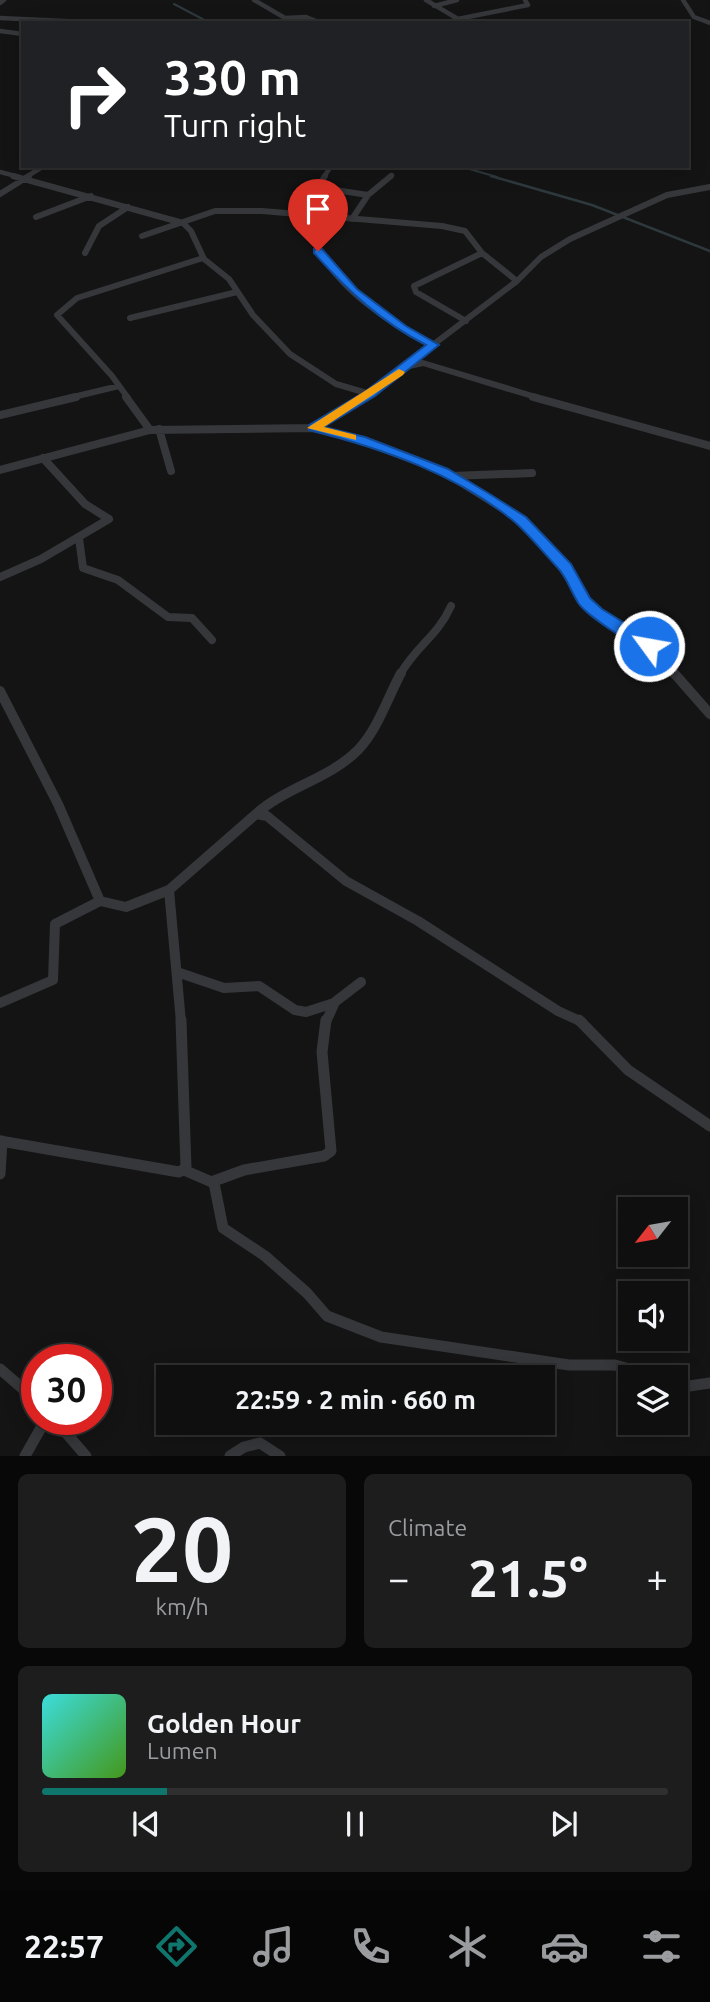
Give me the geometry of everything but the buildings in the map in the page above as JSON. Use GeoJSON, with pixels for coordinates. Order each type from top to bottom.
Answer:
{"type":"FeatureCollection","features":[{"type":"Feature","properties":{"kind":"street"},"geometry":{"type":"LineString","coordinates":[[254,0],[285,18],[306,17],[316,21]]}},
{"type":"Feature","properties":{"kind":"street"},"geometry":{"type":"LineString","coordinates":[[426,0],[458,19]]}},
{"type":"Feature","properties":{"kind":"street"},"geometry":{"type":"LineString","coordinates":[[434,6],[457,0]]}},
{"type":"Feature","properties":{"kind":"street"},"geometry":{"type":"LineString","coordinates":[[452,21],[473,13],[528,5],[525,0]]}},
{"type":"Feature","properties":{"kind":"street"},"geometry":{"type":"LineString","coordinates":[[683,0],[694,17],[710,23]]}},
{"type":"Feature","properties":{"kind":"street"},"geometry":{"type":"LineString","coordinates":[[0,18],[64,21]]}},
{"type":"Feature","properties":{"kind":"street"},"geometry":{"type":"LineString","coordinates":[[0,31],[21,34]]}},
{"type":"Feature","properties":{"kind":"street"},"geometry":{"type":"LineString","coordinates":[[0,194],[41,168]]}},
{"type":"Feature","properties":{"kind":"street"},"geometry":{"type":"LineString","coordinates":[[330,168],[320,187],[368,195]]}},
{"type":"Feature","properties":{"kind":"street"},"geometry":{"type":"LineString","coordinates":[[0,172],[183,223],[194,232],[203,258],[229,280],[291,356],[355,392],[370,394]]}},
{"type":"Feature","properties":{"kind":"street"},"geometry":{"type":"LineString","coordinates":[[352,219],[368,195],[392,174]]}},
{"type":"Feature","properties":{"kind":"street"},"geometry":{"type":"LineString","coordinates":[[313,428],[370,394],[407,366],[421,361],[434,345],[517,281],[541,257],[580,232],[667,195],[710,187]]}},
{"type":"Feature","properties":{"kind":"street"},"geometry":{"type":"LineString","coordinates":[[36,218],[90,196]]}},
{"type":"Feature","properties":{"kind":"street"},"geometry":{"type":"LineString","coordinates":[[85,253],[99,226],[128,207]]}},
{"type":"Feature","properties":{"kind":"street"},"geometry":{"type":"LineString","coordinates":[[142,236],[215,211],[306,215],[460,229],[469,235],[482,253],[517,281]]}},
{"type":"Feature","properties":{"kind":"street"},"geometry":{"type":"LineString","coordinates":[[306,215],[309,235],[318,251],[354,291],[402,328],[434,345]]}},
{"type":"Feature","properties":{"kind":"street"},"geometry":{"type":"LineString","coordinates":[[466,321],[416,292],[414,286],[482,253]]}},
{"type":"Feature","properties":{"kind":"street"},"geometry":{"type":"LineString","coordinates":[[150,430],[119,386],[57,315],[77,298],[203,258]]}},
{"type":"Feature","properties":{"kind":"street"},"geometry":{"type":"LineString","coordinates":[[130,318],[237,292]]}},
{"type":"Feature","properties":{"kind":"street"},"geometry":{"type":"LineString","coordinates":[[421,361],[607,419],[710,446]]}},
{"type":"Feature","properties":{"kind":"street"},"geometry":{"type":"LineString","coordinates":[[0,415],[119,386]]}},
{"type":"Feature","properties":{"kind":"street"},"geometry":{"type":"LineString","coordinates":[[355,392],[356,403]]}},
{"type":"Feature","properties":{"kind":"street"},"geometry":{"type":"LineString","coordinates":[[0,460],[1,470],[159,429],[313,428],[361,440],[451,475],[521,520],[566,568],[585,601],[649,646],[710,714]]}},
{"type":"Feature","properties":{"kind":"street"},"geometry":{"type":"LineString","coordinates":[[159,429],[172,471]]}},
{"type":"Feature","properties":{"kind":"street"},"geometry":{"type":"LineString","coordinates":[[0,577],[79,538],[109,519],[85,504],[43,458]]}},
{"type":"Feature","properties":{"kind":"street"},"geometry":{"type":"LineString","coordinates":[[451,475],[532,473]]}},
{"type":"Feature","properties":{"kind":"street"},"geometry":{"type":"LineString","coordinates":[[79,538],[83,568],[118,580],[168,617],[191,618],[212,640]]}},
{"type":"Feature","properties":{"kind":"street"},"geometry":{"type":"LineString","coordinates":[[0,1003],[53,980],[55,924],[100,901],[126,907],[169,890],[268,801],[339,764],[358,749],[381,713],[399,673],[414,652],[439,629],[451,606]]}},
{"type":"Feature","properties":{"kind":"street"},"geometry":{"type":"LineString","coordinates":[[0,691],[4,705],[86,863],[100,901]]}},
{"type":"Feature","properties":{"kind":"street"},"geometry":{"type":"LineString","coordinates":[[256,814],[276,821],[346,881],[418,921],[558,1011],[576,1016],[588,1024],[602,1045],[627,1069],[710,1126]]}},
{"type":"Feature","properties":{"kind":"street"},"geometry":{"type":"LineString","coordinates":[[169,890],[177,972],[186,1130],[184,1170]]}},
{"type":"Feature","properties":{"kind":"street"},"geometry":{"type":"LineString","coordinates":[[177,972],[224,988],[259,986],[295,1010],[306,1012],[334,1003],[361,982]]}},
{"type":"Feature","properties":{"kind":"street"},"geometry":{"type":"LineString","coordinates":[[0,1174],[1,1141],[89,1158],[179,1172],[184,1170],[214,1181],[244,1170],[324,1156],[331,1152],[323,1050],[327,1020],[334,1003]]}},
{"type":"Feature","properties":{"kind":"street"},"geometry":{"type":"LineString","coordinates":[[214,1181],[222,1196],[219,1209],[223,1228],[265,1256],[307,1293],[327,1316],[381,1337],[569,1365],[618,1366]]}},
{"type":"Feature","properties":{"kind":"street"},"geometry":{"type":"LineString","coordinates":[[0,1368],[21,1387]]}},
{"type":"Feature","properties":{"kind":"street"},"geometry":{"type":"LineString","coordinates":[[688,1386],[710,1383]]}},
{"type":"Feature","properties":{"kind":"street"},"geometry":{"type":"LineString","coordinates":[[25,1456],[37,1435]]}},
{"type":"Feature","properties":{"kind":"street"},"geometry":{"type":"LineString","coordinates":[[68,1435],[86,1456]]}},
{"type":"Feature","properties":{"kind":"street"},"geometry":{"type":"LineString","coordinates":[[230,1456],[244,1447],[260,1443],[281,1456]]}},
{"type":"Feature","properties":{"kind":"waterway"},"geometry":{"type":"LineString","coordinates":[[174,4],[206,21]]}},
{"type":"Feature","properties":{"kind":"waterway"},"geometry":{"type":"LineString","coordinates":[[466,168],[497,177]]}},
{"type":"Feature","properties":{"kind":"waterway"},"geometry":{"type":"LineString","coordinates":[[491,176],[592,205],[710,251]]}},
{"type":"Feature","properties":{"kind":"slow traffic"},"geometry":{"type":"LineString","coordinates":[[352,437],[313,428],[370,394],[399,372]]}},
{"type":"Feature","properties":{"kind":"route"},"geometry":{"type":"LineString","coordinates":[[318,251],[354,291],[402,328],[434,345],[370,394],[313,428],[361,440],[443,471],[521,520],[566,568],[585,601],[596,612],[649,646]]}}]}
